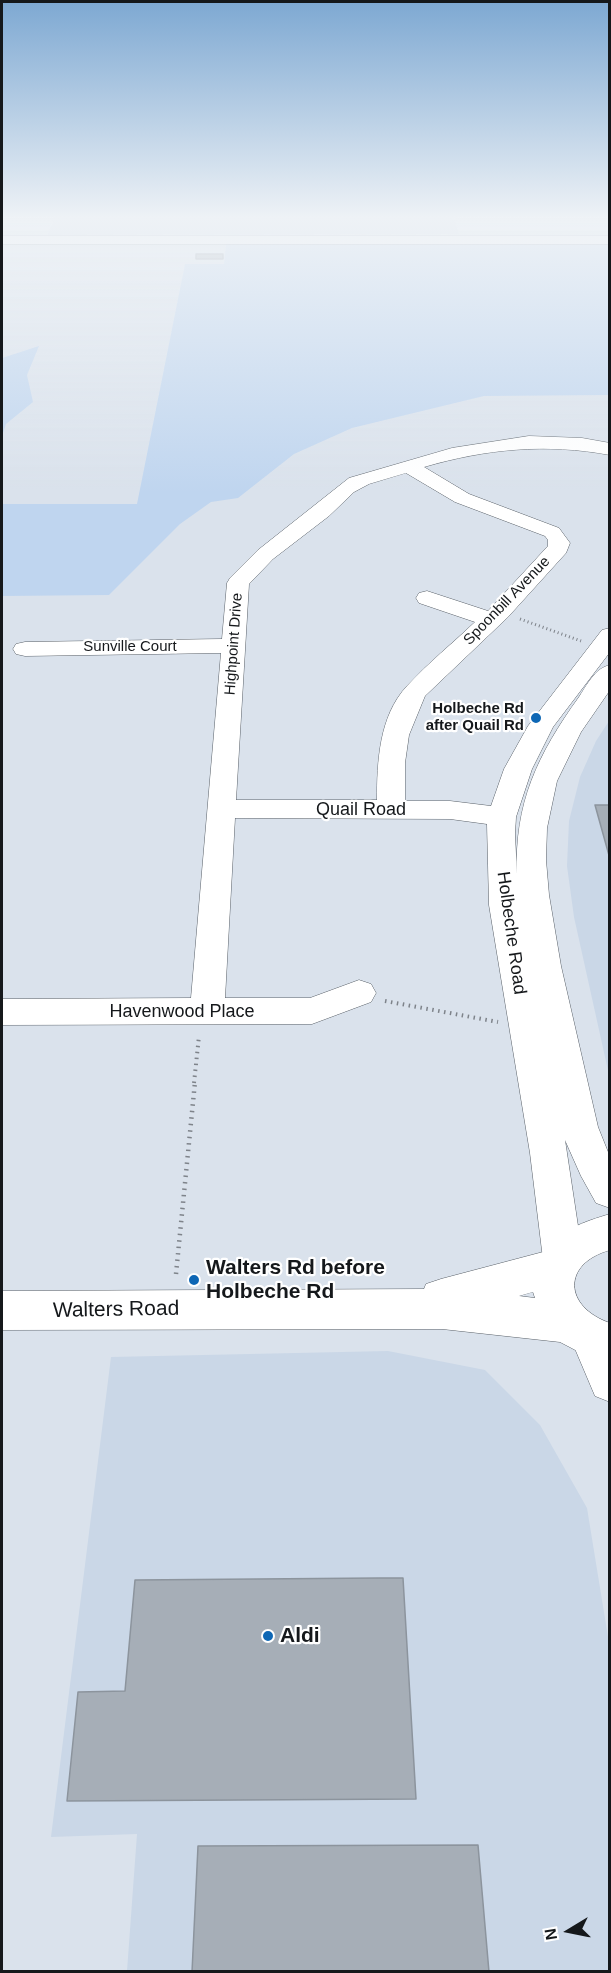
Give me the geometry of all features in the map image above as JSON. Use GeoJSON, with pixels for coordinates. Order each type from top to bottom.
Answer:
{"type":"FeatureCollection","features":[{"type":"Feature","properties":{"kind":"street","name":"Highpoint Drive"},"geometry":{"type":"LineString","coordinates":[[204,1011],[238,583],[253,563],[319,514],[352,484],[408,466],[493,444],[540,440],[585,444],[609,449]]}},
{"type":"Feature","properties":{"kind":"street","name":"Spoonbill Avenue"},"geometry":{"type":"LineString","coordinates":[[391,810],[391,754],[401,716],[416,693],[495,616],[558,548],[558,537],[543,527],[462,498],[408,466]]}},
{"type":"Feature","properties":{"kind":"street"},"geometry":{"type":"LineString","coordinates":[[427,598],[495,616]]}},
{"type":"Feature","properties":{"kind":"street","name":"Holbeche Road"},"geometry":{"type":"LineString","coordinates":[[590,1335],[558,1305],[553,1286],[559,1263],[549,1153],[504,906],[500,834],[502,817],[518,770],[541,726],[597,639]]}},
{"type":"Feature","properties":{"kind":"street","name":"Sunville Court"},"geometry":{"type":"LineString","coordinates":[[25,649],[234,646]]}},
{"type":"Feature","properties":{"kind":"street","name":"Holbeche Road"},"geometry":{"type":"LineString","coordinates":[[609,672],[561,745],[545,776],[534,819],[532,856],[534,901],[559,1032],[585,1146],[609,1191]]}},
{"type":"Feature","properties":{"kind":"street","name":"Quail Road"},"geometry":{"type":"LineString","coordinates":[[220,809],[450,810],[502,817]]}},
{"type":"Feature","properties":{"kind":"street","name":"Havenwood Place"},"geometry":{"type":"LineString","coordinates":[[2,1012],[312,1011],[359,993]]}},
{"type":"Feature","properties":{"kind":"street"},"geometry":{"type":"LineString","coordinates":[[559,1263],[572,1246],[589,1236],[609,1232]]}},
{"type":"Feature","properties":{"kind":"street","name":"Walters Road"},"geometry":{"type":"LineString","coordinates":[[411,1306],[559,1263]]}},
{"type":"Feature","properties":{"kind":"street","name":"Walters Road"},"geometry":{"type":"LineString","coordinates":[[2,1311],[363,1309],[411,1306],[481,1310],[590,1335]]}},
{"type":"Feature","properties":{"kind":"street"},"geometry":{"type":"LineString","coordinates":[[590,1335],[609,1381]]}},
{"type":"Feature","properties":{"kind":"path"},"geometry":{"type":"LineString","coordinates":[[495,616],[597,639]]}},
{"type":"Feature","properties":{"kind":"path"},"geometry":{"type":"LineString","coordinates":[[359,993],[393,1003],[525,1028]]}},
{"type":"Feature","properties":{"kind":"path"},"geometry":{"type":"LineString","coordinates":[[176,1274],[204,1011]]}},
{"type":"Feature","properties":{"kind":"shaded area"},"geometry":{"type":"Polygon","coordinates":[[[176,309],[609,309],[609,395],[484,396],[352,428],[294,454],[238,498],[211,502],[180,524],[109,595],[2,596],[2,504],[137,504],[176,309]]]}},
{"type":"Feature","properties":{"kind":"shaded area"},"geometry":{"type":"Polygon","coordinates":[[[39,346],[27,375],[33,402],[6,424],[2,436],[2,358],[39,346]]]}},
{"type":"Feature","properties":{"kind":"shaded area"},"geometry":{"type":"Polygon","coordinates":[[[609,721],[609,1075],[574,917],[567,866],[569,821],[580,777],[596,741],[609,721]]]}},
{"type":"Feature","properties":{"kind":"shaded area"},"geometry":{"type":"Polygon","coordinates":[[[388,1351],[485,1370],[540,1425],[587,1508],[609,1643],[609,1971],[127,1971],[137,1834],[51,1837],[111,1357],[388,1351]]]}},
{"type":"Feature","properties":{"kind":"building"},"geometry":{"type":"Polygon","coordinates":[[[595,805],[610,805],[610,859],[595,805]]]}},
{"type":"Feature","properties":{"kind":"building","name":"Aldi"},"geometry":{"type":"Polygon","coordinates":[[[403,1578],[416,1799],[67,1801],[78,1692],[125,1691],[135,1580],[403,1578]]]}},
{"type":"Feature","properties":{"kind":"building"},"geometry":{"type":"Polygon","coordinates":[[[478,1845],[489,1972],[192,1972],[198,1846],[478,1845]]]}},
{"type":"Feature","properties":{"kind":"place","name":"Holbeche Rd after Quail Rd"},"geometry":{"type":"Point","coordinates":[536,718]}},
{"type":"Feature","properties":{"kind":"place","name":"Walters Rd before Holbeche Rd"},"geometry":{"type":"Point","coordinates":[194,1280]}},
{"type":"Feature","properties":{"kind":"place","name":"Aldi"},"geometry":{"type":"Point","coordinates":[268,1636]}}]}
